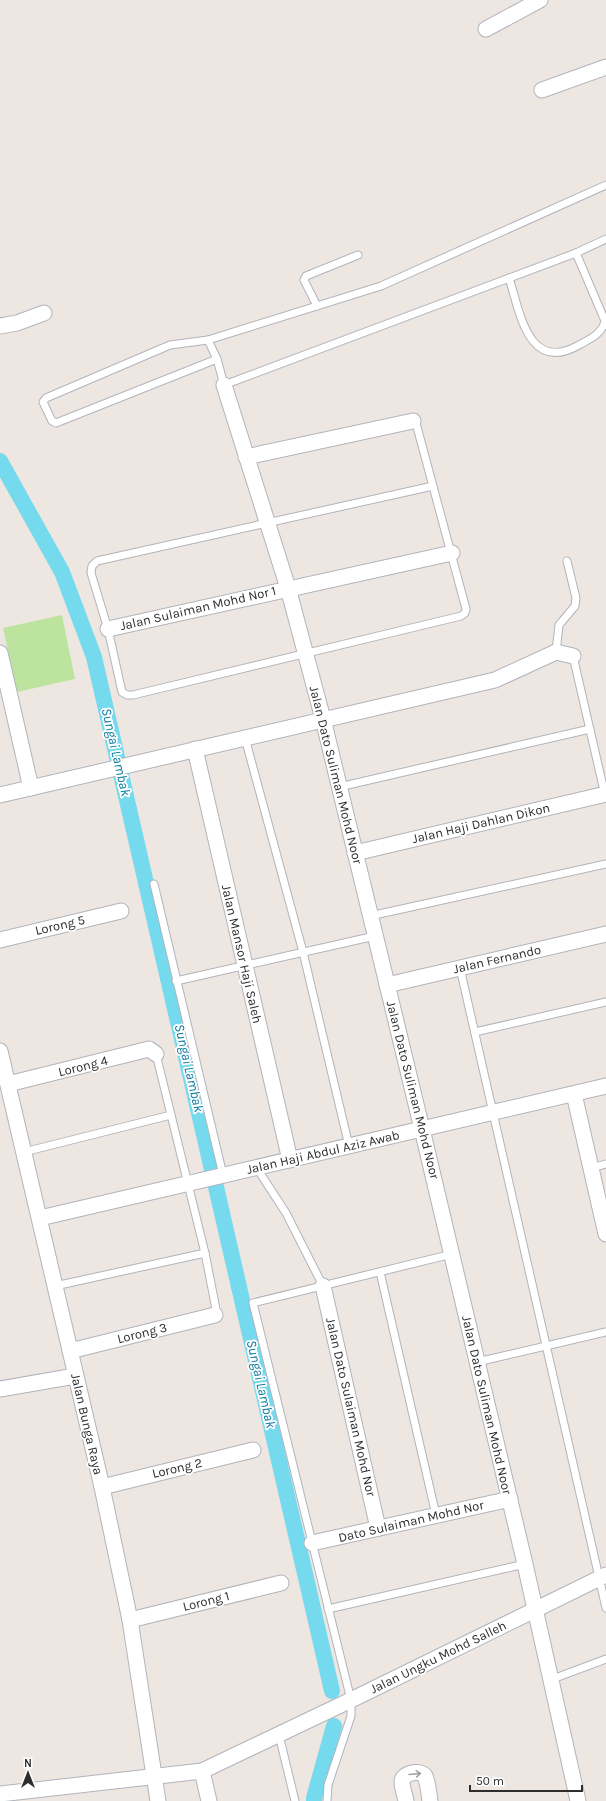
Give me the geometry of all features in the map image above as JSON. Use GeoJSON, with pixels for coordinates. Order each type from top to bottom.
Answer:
{"type":"FeatureCollection","features":[{"type":"Feature","properties":{"kind":"street"},"geometry":{"type":"LineString","coordinates":[[486,29],[540,0]]}},
{"type":"Feature","properties":{"kind":"street"},"geometry":{"type":"LineString","coordinates":[[542,90],[606,67]]}},
{"type":"Feature","properties":{"kind":"street"},"geometry":{"type":"LineString","coordinates":[[0,326],[17,323],[44,313]]}},
{"type":"Feature","properties":{"kind":"street","name":"Jalan Dato Suliman Mohd Noor"},"geometry":{"type":"LineString","coordinates":[[224,385],[288,588],[323,719],[510,1499],[578,1801]]}},
{"type":"Feature","properties":{"kind":"street"},"geometry":{"type":"LineString","coordinates":[[246,457],[413,421]]}},
{"type":"Feature","properties":{"kind":"street","name":"Jalan Sulaiman Mohd Nor 1"},"geometry":{"type":"LineString","coordinates":[[108,629],[288,588],[452,554]]}},
{"type":"Feature","properties":{"kind":"street"},"geometry":{"type":"LineString","coordinates":[[0,795],[495,680],[556,652],[573,656]]}},
{"type":"Feature","properties":{"kind":"street"},"geometry":{"type":"LineString","coordinates":[[0,653],[31,788]]}},
{"type":"Feature","properties":{"kind":"street","name":"Jalan Mansor Haji Saleh"},"geometry":{"type":"LineString","coordinates":[[194,749],[290,1160]]}},
{"type":"Feature","properties":{"kind":"street","name":"Jalan Haji Dahlan Dikon"},"geometry":{"type":"LineString","coordinates":[[355,853],[606,796]]}},
{"type":"Feature","properties":{"kind":"street","name":"Lorong 5"},"geometry":{"type":"LineString","coordinates":[[0,940],[121,911]]}},
{"type":"Feature","properties":{"kind":"street","name":"Jalan Fernando"},"geometry":{"type":"LineString","coordinates":[[387,985],[606,934]]}},
{"type":"Feature","properties":{"kind":"street","name":"Lorong 4"},"geometry":{"type":"LineString","coordinates":[[8,1084],[149,1049],[156,1054]]}},
{"type":"Feature","properties":{"kind":"street","name":"Jalan Bunga Raya"},"geometry":{"type":"LineString","coordinates":[[0,1051],[102,1486],[130,1620],[158,1801]]}},
{"type":"Feature","properties":{"kind":"street","name":"Jalan Haji Abdul Aziz Awab"},"geometry":{"type":"LineString","coordinates":[[40,1218],[606,1086]]}},
{"type":"Feature","properties":{"kind":"street"},"geometry":{"type":"LineString","coordinates":[[574,1094],[606,1234]]}},
{"type":"Feature","properties":{"kind":"street","name":"Jalan Dato Sulaiman Mohd Nor"},"geometry":{"type":"LineString","coordinates":[[323,1286],[378,1528]]}},
{"type":"Feature","properties":{"kind":"street","name":"Lorong 3"},"geometry":{"type":"LineString","coordinates":[[70,1352],[215,1315]]}},
{"type":"Feature","properties":{"kind":"street"},"geometry":{"type":"LineString","coordinates":[[0,1389],[75,1376]]}},
{"type":"Feature","properties":{"kind":"street","name":"Lorong 2"},"geometry":{"type":"LineString","coordinates":[[102,1486],[253,1450]]}},
{"type":"Feature","properties":{"kind":"street","name":"Dato Sulaiman Mohd Nor"},"geometry":{"type":"LineString","coordinates":[[312,1544],[510,1499]]}},
{"type":"Feature","properties":{"kind":"street","name":"Jalan Ungku Mohd Salleh"},"geometry":{"type":"LineString","coordinates":[[0,1794],[202,1771],[347,1702],[602,1576]]}},
{"type":"Feature","properties":{"kind":"street","name":"Lorong 1"},"geometry":{"type":"LineString","coordinates":[[130,1620],[281,1583]]}},
{"type":"Feature","properties":{"kind":"street"},"geometry":{"type":"LineString","coordinates":[[202,1771],[209,1801]]}},
{"type":"Feature","properties":{"kind":"street"},"geometry":{"type":"LineString","coordinates":[[406,1801],[402,1782],[403,1778],[407,1775],[418,1772],[422,1773],[425,1777],[430,1801]]}},
{"type":"Feature","properties":{"kind":"lane"},"geometry":{"type":"LineString","coordinates":[[217,360],[56,423],[52,421],[43,402],[46,398],[170,345],[208,340],[381,286],[606,185]]}},
{"type":"Feature","properties":{"kind":"lane"},"geometry":{"type":"LineString","coordinates":[[208,340],[217,360],[224,385],[576,253],[606,239]]}},
{"type":"Feature","properties":{"kind":"lane"},"geometry":{"type":"LineString","coordinates":[[509,278],[525,330],[535,345],[556,354],[573,348],[599,333],[603,329],[605,321],[576,253]]}},
{"type":"Feature","properties":{"kind":"lane"},"geometry":{"type":"LineString","coordinates":[[317,306],[304,280],[306,276],[358,255]]}},
{"type":"Feature","properties":{"kind":"lane"},"geometry":{"type":"LineString","coordinates":[[413,421],[416,423],[452,554],[466,609],[465,613],[461,616],[134,694],[122,692],[108,629],[91,573],[92,566],[97,561],[433,486]]}},
{"type":"Feature","properties":{"kind":"lane"},"geometry":{"type":"LineString","coordinates":[[556,652],[559,625],[575,606],[576,598],[567,561]]}},
{"type":"Feature","properties":{"kind":"lane"},"geometry":{"type":"LineString","coordinates":[[573,656],[606,796]]}},
{"type":"Feature","properties":{"kind":"lane"},"geometry":{"type":"LineString","coordinates":[[339,787],[590,729]]}},
{"type":"Feature","properties":{"kind":"lane"},"geometry":{"type":"LineString","coordinates":[[245,737],[303,952],[349,1146]]}},
{"type":"Feature","properties":{"kind":"lane"},"geometry":{"type":"LineString","coordinates":[[370,916],[606,864]]}},
{"type":"Feature","properties":{"kind":"lane"},"geometry":{"type":"LineString","coordinates":[[154,884],[176,981],[215,1177]]}},
{"type":"Feature","properties":{"kind":"lane"},"geometry":{"type":"LineString","coordinates":[[176,981],[376,936]]}},
{"type":"Feature","properties":{"kind":"lane"},"geometry":{"type":"LineString","coordinates":[[460,968],[545,1346],[602,1576],[606,1608]]}},
{"type":"Feature","properties":{"kind":"lane"},"geometry":{"type":"LineString","coordinates":[[475,1032],[606,1002]]}},
{"type":"Feature","properties":{"kind":"lane"},"geometry":{"type":"LineString","coordinates":[[156,1054],[204,1253],[217,1312],[215,1315]]}},
{"type":"Feature","properties":{"kind":"lane"},"geometry":{"type":"LineString","coordinates":[[24,1152],[171,1115]]}},
{"type":"Feature","properties":{"kind":"lane"},"geometry":{"type":"LineString","coordinates":[[591,1168],[606,1164]]}},
{"type":"Feature","properties":{"kind":"lane"},"geometry":{"type":"LineString","coordinates":[[256,1167],[286,1213],[323,1286]]}},
{"type":"Feature","properties":{"kind":"lane"},"geometry":{"type":"LineString","coordinates":[[55,1286],[204,1253]]}},
{"type":"Feature","properties":{"kind":"lane"},"geometry":{"type":"LineString","coordinates":[[327,1801],[328,1785],[351,1716],[328,1609],[253,1303],[452,1254]]}},
{"type":"Feature","properties":{"kind":"lane"},"geometry":{"type":"LineString","coordinates":[[380,1272],[436,1515]]}},
{"type":"Feature","properties":{"kind":"lane"},"geometry":{"type":"LineString","coordinates":[[477,1362],[606,1332]]}},
{"type":"Feature","properties":{"kind":"lane"},"geometry":{"type":"LineString","coordinates":[[328,1609],[525,1564]]}},
{"type":"Feature","properties":{"kind":"lane"},"geometry":{"type":"LineString","coordinates":[[550,1680],[606,1659]]}},
{"type":"Feature","properties":{"kind":"lane"},"geometry":{"type":"LineString","coordinates":[[279,1735],[295,1801]]}},
{"type":"Feature","properties":{"kind":"green space"},"geometry":{"type":"Polygon","coordinates":[[[62,615],[75,679],[17,692],[3,628],[62,615]]]}},
{"type":"Feature","properties":{"kind":"waterway","name":"Sungai Lambak"},"geometry":{"type":"LineString","coordinates":[[0,461],[62,572],[94,657],[332,1691]]}},
{"type":"Feature","properties":{"kind":"waterway","name":"Sungai Lambak"},"geometry":{"type":"LineString","coordinates":[[314,1801],[334,1726]]}}]}
